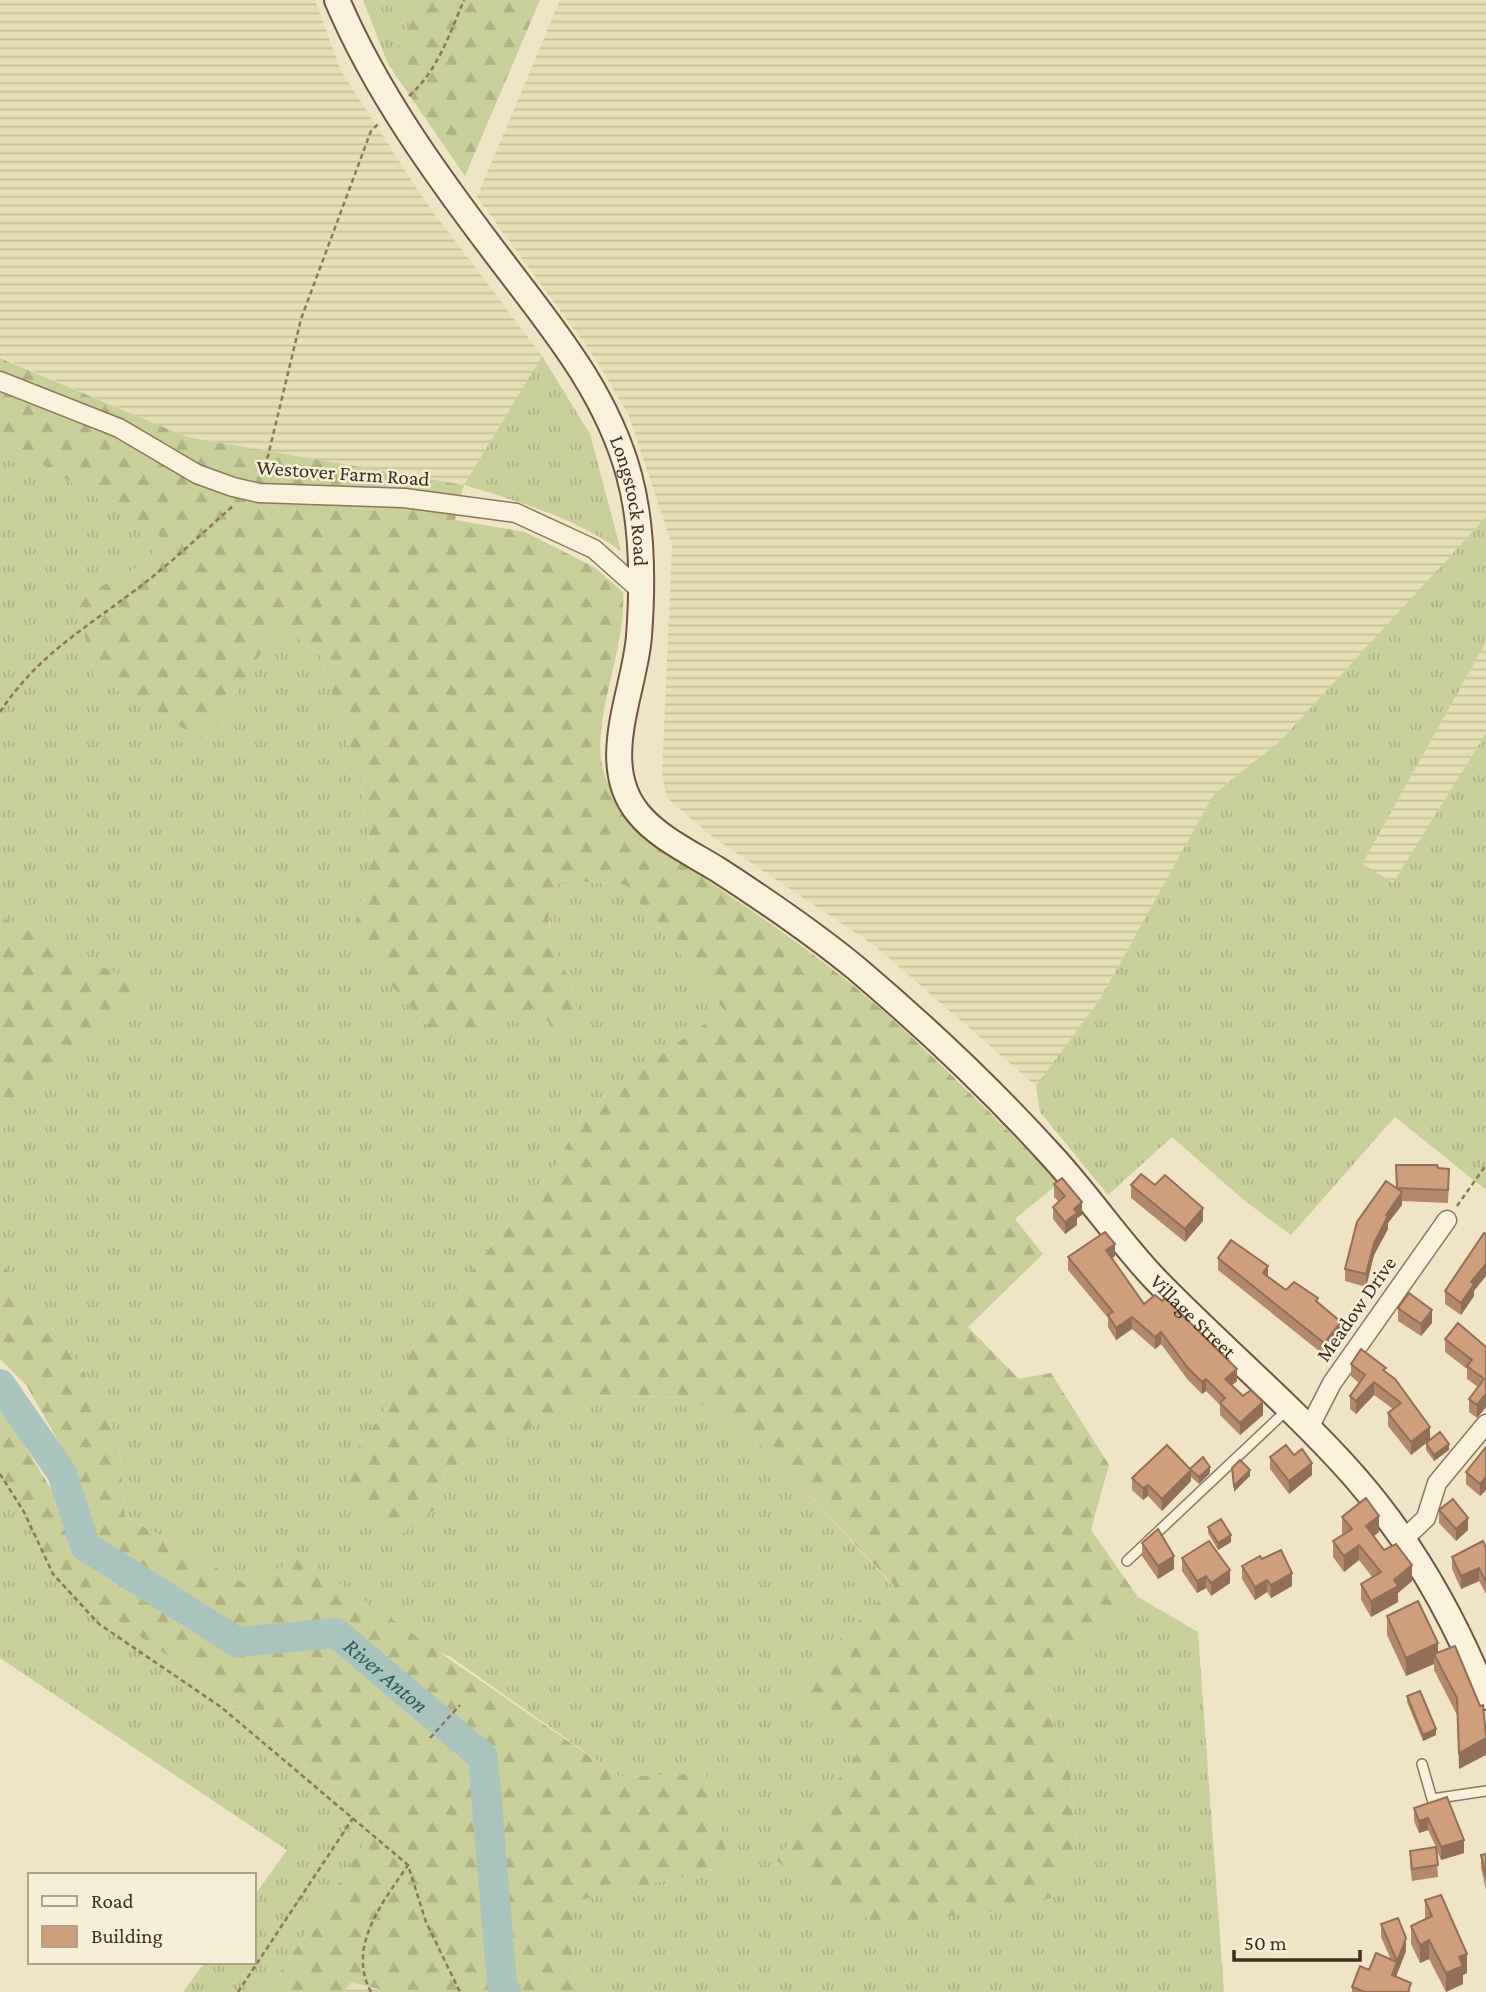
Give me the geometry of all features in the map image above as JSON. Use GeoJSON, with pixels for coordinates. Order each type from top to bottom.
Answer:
{"type":"FeatureCollection","features":[{"type":"Feature","properties":{"kind":"street","name":"Longstock Road"},"geometry":{"type":"LineString","coordinates":[[337,0],[361,50],[429,161],[575,360],[606,412],[629,473],[635,499],[640,590],[639,641],[619,752],[620,769],[630,801],[638,814],[654,828],[810,932],[856,969]]}},
{"type":"Feature","properties":{"kind":"street","name":"Westover Farm Road"},"geometry":{"type":"LineString","coordinates":[[0,381],[119,428],[197,474],[233,487],[260,493],[404,498],[516,513],[594,549],[640,590]]}},
{"type":"Feature","properties":{"kind":"street","name":"Village Street"},"geometry":{"type":"LineString","coordinates":[[856,969],[1033,1136],[1151,1274],[1309,1428],[1355,1477],[1403,1540],[1442,1601],[1486,1697]]}},
{"type":"Feature","properties":{"kind":"street","name":"Meadow Drive"},"geometry":{"type":"LineString","coordinates":[[1309,1428],[1332,1383],[1447,1220]]}},
{"type":"Feature","properties":{"kind":"street"},"geometry":{"type":"LineString","coordinates":[[1403,1540],[1426,1518],[1437,1483],[1486,1424]]}},
{"type":"Feature","properties":{"kind":"lane"},"geometry":{"type":"LineString","coordinates":[[1128,1561],[1288,1408]]}},
{"type":"Feature","properties":{"kind":"lane"},"geometry":{"type":"LineString","coordinates":[[1422,1764],[1428,1793],[1436,1800],[1486,1791]]}},
{"type":"Feature","properties":{"kind":"path"},"geometry":{"type":"LineString","coordinates":[[408,96],[418,88],[438,58],[464,0]]}},
{"type":"Feature","properties":{"kind":"path"},"geometry":{"type":"LineString","coordinates":[[260,477],[268,456],[301,319],[371,131],[380,122]]}},
{"type":"Feature","properties":{"kind":"path"},"geometry":{"type":"LineString","coordinates":[[0,712],[14,692],[48,656],[88,621],[155,575],[235,504]]}},
{"type":"Feature","properties":{"kind":"path"},"geometry":{"type":"LineString","coordinates":[[1447,1220],[1486,1165]]}},
{"type":"Feature","properties":{"kind":"path"},"geometry":{"type":"LineString","coordinates":[[0,1474],[24,1512],[53,1574],[99,1624],[221,1707],[408,1865],[426,1922],[460,1992]]}},
{"type":"Feature","properties":{"kind":"path"},"geometry":{"type":"LineString","coordinates":[[430,1738],[460,1706]]}},
{"type":"Feature","properties":{"kind":"path"},"geometry":{"type":"LineString","coordinates":[[238,1992],[353,1818]]}},
{"type":"Feature","properties":{"kind":"path"},"geometry":{"type":"LineString","coordinates":[[370,1992],[363,1959],[369,1924],[408,1865]]}},
{"type":"Feature","properties":{"kind":"shaded area"},"geometry":{"type":"Polygon","coordinates":[[[0,0],[315,0],[341,71],[425,201],[542,356],[464,485],[187,437],[0,357],[0,0]]]}},
{"type":"Feature","properties":{"kind":"shaded area"},"geometry":{"type":"Polygon","coordinates":[[[560,0],[1486,0],[1486,517],[1280,741],[1214,794],[1100,999],[1036,1086],[875,946],[714,838],[667,798],[662,775],[672,545],[629,416],[597,361],[477,197],[560,0]]]}},
{"type":"Feature","properties":{"kind":"shaded area"},"geometry":{"type":"Polygon","coordinates":[[[1486,642],[1486,733],[1393,883],[1361,865],[1486,642]]]}},
{"type":"Feature","properties":{"kind":"shaded area"},"geometry":{"type":"Polygon","coordinates":[[[350,1982],[379,1989],[381,1992],[344,1992],[350,1982]]]}},
{"type":"Feature","properties":{"kind":"green space"},"geometry":{"type":"Polygon","coordinates":[[[363,0],[422,0],[388,64],[363,0]]]}},
{"type":"Feature","properties":{"kind":"green space"},"geometry":{"type":"Polygon","coordinates":[[[422,0],[540,0],[465,176],[388,64],[422,0]]]}},
{"type":"Feature","properties":{"kind":"green space"},"geometry":{"type":"Polygon","coordinates":[[[542,356],[590,434],[621,551],[565,520],[526,504],[464,485],[542,356]]]}},
{"type":"Feature","properties":{"kind":"green space"},"geometry":{"type":"Polygon","coordinates":[[[0,358],[187,437],[464,485],[455,520],[525,532],[594,567],[623,592],[620,637],[601,729],[600,750],[603,770],[613,792],[629,814],[674,855],[868,997],[1060,1182],[1015,1219],[1043,1254],[968,1327],[1019,1379],[1051,1373],[1109,1465],[1091,1530],[1138,1597],[1041,1687],[1070,1771],[1076,1841],[1052,1898],[995,1911],[877,1924],[776,1861],[857,1754],[794,1684],[894,1586],[766,1448],[692,1398],[592,1395],[445,1473],[434,1510],[404,1533],[367,1517],[346,1476],[358,1446],[383,1414],[420,1332],[549,1177],[578,1124],[610,1090],[724,1010],[626,885],[561,880],[549,909],[549,922],[555,946],[575,996],[580,1025],[561,1037],[536,1007],[439,1041],[351,937],[372,861],[359,777],[319,653],[278,625],[207,742],[94,676],[76,599],[150,561],[160,536],[41,464],[0,446],[0,358]]]}},
{"type":"Feature","properties":{"kind":"green space"},"geometry":{"type":"Polygon","coordinates":[[[0,446],[41,464],[160,536],[150,561],[76,599],[94,676],[207,741],[278,624],[319,653],[359,777],[372,861],[351,937],[536,1007],[561,1036],[573,989],[550,940],[549,901],[561,880],[626,885],[724,1010],[610,1090],[578,1124],[549,1177],[420,1332],[383,1414],[358,1446],[434,1510],[445,1473],[591,1395],[692,1398],[766,1448],[894,1587],[857,1754],[776,1861],[877,1924],[1052,1898],[1076,1841],[1070,1771],[1041,1687],[1138,1597],[1198,1632],[1224,1992],[587,1992],[575,1980],[570,1902],[731,1866],[705,1774],[620,1777],[451,1657],[249,1586],[125,1516],[119,1444],[85,1373],[0,1259],[0,1131],[148,990],[0,916],[0,446]]]}},
{"type":"Feature","properties":{"kind":"green space"},"geometry":{"type":"Polygon","coordinates":[[[1486,517],[1486,642],[1362,864],[1393,883],[1486,733],[1486,1190],[1395,1117],[1291,1235],[1246,1202],[1172,1137],[1108,1195],[1040,1112],[1036,1086],[1100,999],[1214,794],[1280,741],[1486,517]]]}},
{"type":"Feature","properties":{"kind":"green space"},"geometry":{"type":"Polygon","coordinates":[[[0,916],[149,990],[0,1131],[0,916]]]}},
{"type":"Feature","properties":{"kind":"green space"},"geometry":{"type":"Polygon","coordinates":[[[0,1259],[85,1373],[119,1444],[125,1516],[249,1586],[300,1556],[620,1777],[705,1773],[731,1866],[571,1902],[575,1980],[587,1992],[381,1992],[379,1989],[351,1982],[344,1992],[267,1992],[365,1843],[369,1819],[194,1674],[58,1580],[0,1476],[0,1405],[51,1489],[78,1476],[27,1386],[0,1359],[0,1259]]]}},
{"type":"Feature","properties":{"kind":"green space"},"geometry":{"type":"Polygon","coordinates":[[[0,1476],[58,1580],[194,1674],[369,1819],[365,1843],[267,1992],[183,1992],[204,1964],[256,1964],[256,1893],[287,1850],[0,1658],[0,1476]]]}},
{"type":"Feature","properties":{"kind":"building"},"geometry":{"type":"Polygon","coordinates":[[[1396,1165],[1437,1165],[1438,1168],[1449,1169],[1448,1190],[1397,1188],[1396,1165]]]}},
{"type":"Feature","properties":{"kind":"building"},"geometry":{"type":"Polygon","coordinates":[[[1141,1174],[1155,1185],[1165,1175],[1203,1208],[1185,1229],[1131,1185],[1141,1174]]]}},
{"type":"Feature","properties":{"kind":"building"},"geometry":{"type":"Polygon","coordinates":[[[1062,1178],[1082,1202],[1074,1209],[1077,1213],[1065,1222],[1053,1207],[1065,1196],[1054,1184],[1062,1178]]]}},
{"type":"Feature","properties":{"kind":"building"},"geometry":{"type":"Polygon","coordinates":[[[1386,1181],[1402,1192],[1386,1215],[1388,1216],[1374,1243],[1366,1274],[1345,1269],[1357,1222],[1386,1181]]]}},
{"type":"Feature","properties":{"kind":"building"},"geometry":{"type":"Polygon","coordinates":[[[1105,1232],[1115,1244],[1106,1250],[1144,1304],[1155,1295],[1162,1301],[1165,1298],[1237,1369],[1225,1379],[1243,1396],[1251,1390],[1263,1402],[1240,1423],[1220,1403],[1225,1398],[1206,1379],[1202,1382],[1188,1368],[1161,1332],[1155,1337],[1132,1317],[1116,1328],[1108,1315],[1113,1312],[1068,1257],[1105,1232]]]}},
{"type":"Feature","properties":{"kind":"building"},"geometry":{"type":"Polygon","coordinates":[[[1484,1233],[1486,1264],[1471,1282],[1474,1284],[1461,1303],[1445,1291],[1484,1233]]]}},
{"type":"Feature","properties":{"kind":"building"},"geometry":{"type":"Polygon","coordinates":[[[1231,1240],[1268,1266],[1263,1273],[1286,1290],[1294,1282],[1318,1298],[1316,1301],[1341,1322],[1324,1343],[1218,1258],[1231,1240]]]}},
{"type":"Feature","properties":{"kind":"building"},"geometry":{"type":"Polygon","coordinates":[[[1409,1293],[1432,1310],[1421,1324],[1398,1308],[1409,1293]]]}},
{"type":"Feature","properties":{"kind":"building"},"geometry":{"type":"Polygon","coordinates":[[[1458,1323],[1486,1347],[1486,1394],[1477,1405],[1469,1399],[1484,1379],[1467,1366],[1472,1360],[1445,1339],[1458,1323]]]}},
{"type":"Feature","properties":{"kind":"building"},"geometry":{"type":"Polygon","coordinates":[[[1361,1349],[1386,1368],[1383,1370],[1395,1379],[1430,1427],[1411,1442],[1388,1413],[1401,1403],[1374,1382],[1356,1401],[1350,1396],[1365,1375],[1351,1364],[1361,1349]]]}},
{"type":"Feature","properties":{"kind":"building"},"geometry":{"type":"Polygon","coordinates":[[[1440,1432],[1449,1444],[1434,1455],[1426,1443],[1440,1432]]]}},
{"type":"Feature","properties":{"kind":"building"},"geometry":{"type":"Polygon","coordinates":[[[1167,1445],[1191,1470],[1162,1499],[1148,1485],[1143,1488],[1132,1478],[1167,1445]]]}},
{"type":"Feature","properties":{"kind":"building"},"geometry":{"type":"Polygon","coordinates":[[[1286,1445],[1294,1455],[1302,1449],[1312,1463],[1289,1481],[1270,1457],[1286,1445]]]}},
{"type":"Feature","properties":{"kind":"building"},"geometry":{"type":"Polygon","coordinates":[[[1486,1447],[1486,1477],[1480,1484],[1466,1472],[1486,1447]]]}},
{"type":"Feature","properties":{"kind":"building"},"geometry":{"type":"Polygon","coordinates":[[[1203,1457],[1210,1467],[1199,1477],[1190,1469],[1203,1457]]]}},
{"type":"Feature","properties":{"kind":"building"},"geometry":{"type":"Polygon","coordinates":[[[1240,1460],[1250,1470],[1234,1486],[1232,1468],[1240,1460]]]}},
{"type":"Feature","properties":{"kind":"building"},"geometry":{"type":"Polygon","coordinates":[[[1366,1498],[1379,1516],[1366,1526],[1384,1550],[1396,1544],[1412,1565],[1394,1580],[1398,1586],[1371,1601],[1361,1584],[1381,1572],[1359,1545],[1344,1556],[1333,1541],[1352,1529],[1342,1517],[1366,1498]]]}},
{"type":"Feature","properties":{"kind":"building"},"geometry":{"type":"Polygon","coordinates":[[[1453,1499],[1468,1518],[1456,1529],[1439,1510],[1453,1499]]]}},
{"type":"Feature","properties":{"kind":"building"},"geometry":{"type":"Polygon","coordinates":[[[1221,1519],[1231,1535],[1218,1543],[1208,1527],[1221,1519]]]}},
{"type":"Feature","properties":{"kind":"building"},"geometry":{"type":"Polygon","coordinates":[[[1158,1529],[1174,1556],[1158,1566],[1142,1543],[1158,1529]]]}},
{"type":"Feature","properties":{"kind":"building"},"geometry":{"type":"Polygon","coordinates":[[[1209,1541],[1230,1570],[1211,1583],[1206,1576],[1197,1581],[1182,1558],[1209,1541]]]}},
{"type":"Feature","properties":{"kind":"building"},"geometry":{"type":"Polygon","coordinates":[[[1483,1541],[1486,1548],[1486,1582],[1479,1568],[1461,1576],[1452,1557],[1483,1541]]]}},
{"type":"Feature","properties":{"kind":"building"},"geometry":{"type":"Polygon","coordinates":[[[1281,1550],[1292,1573],[1271,1585],[1267,1580],[1255,1587],[1242,1566],[1260,1556],[1262,1559],[1281,1550]]]}},
{"type":"Feature","properties":{"kind":"building"},"geometry":{"type":"Polygon","coordinates":[[[1418,1601],[1438,1643],[1406,1658],[1387,1616],[1418,1601]]]}},
{"type":"Feature","properties":{"kind":"building"},"geometry":{"type":"Polygon","coordinates":[[[1455,1646],[1480,1706],[1483,1705],[1486,1736],[1459,1753],[1457,1698],[1434,1654],[1455,1646]]]}},
{"type":"Feature","properties":{"kind":"building"},"geometry":{"type":"Polygon","coordinates":[[[1420,1691],[1436,1729],[1423,1735],[1407,1696],[1420,1691]]]}},
{"type":"Feature","properties":{"kind":"building"},"geometry":{"type":"Polygon","coordinates":[[[1447,1797],[1464,1840],[1441,1847],[1428,1818],[1419,1821],[1414,1808],[1447,1797]]]}},
{"type":"Feature","properties":{"kind":"building"},"geometry":{"type":"Polygon","coordinates":[[[1436,1847],[1438,1865],[1412,1869],[1410,1851],[1436,1847]]]}},
{"type":"Feature","properties":{"kind":"building"},"geometry":{"type":"Polygon","coordinates":[[[1486,1854],[1486,1877],[1481,1855],[1486,1854]]]}},
{"type":"Feature","properties":{"kind":"building"},"geometry":{"type":"Polygon","coordinates":[[[1441,1895],[1467,1954],[1459,1957],[1463,1966],[1446,1973],[1429,1940],[1420,1945],[1411,1926],[1432,1916],[1425,1900],[1441,1895]]]}},
{"type":"Feature","properties":{"kind":"building"},"geometry":{"type":"Polygon","coordinates":[[[1398,1918],[1406,1938],[1397,1961],[1381,1924],[1398,1918]]]}},
{"type":"Feature","properties":{"kind":"building"},"geometry":{"type":"Polygon","coordinates":[[[1376,1953],[1397,1962],[1392,1975],[1411,1983],[1408,1992],[1365,1992],[1352,1987],[1360,1966],[1369,1970],[1376,1953]]]}},
{"type":"Feature","properties":{"kind":"waterway","name":"River Anton"},"geometry":{"type":"LineString","coordinates":[[0,1384],[62,1473],[85,1546],[237,1642],[336,1633],[483,1757],[502,1983],[506,1992]]}}]}
